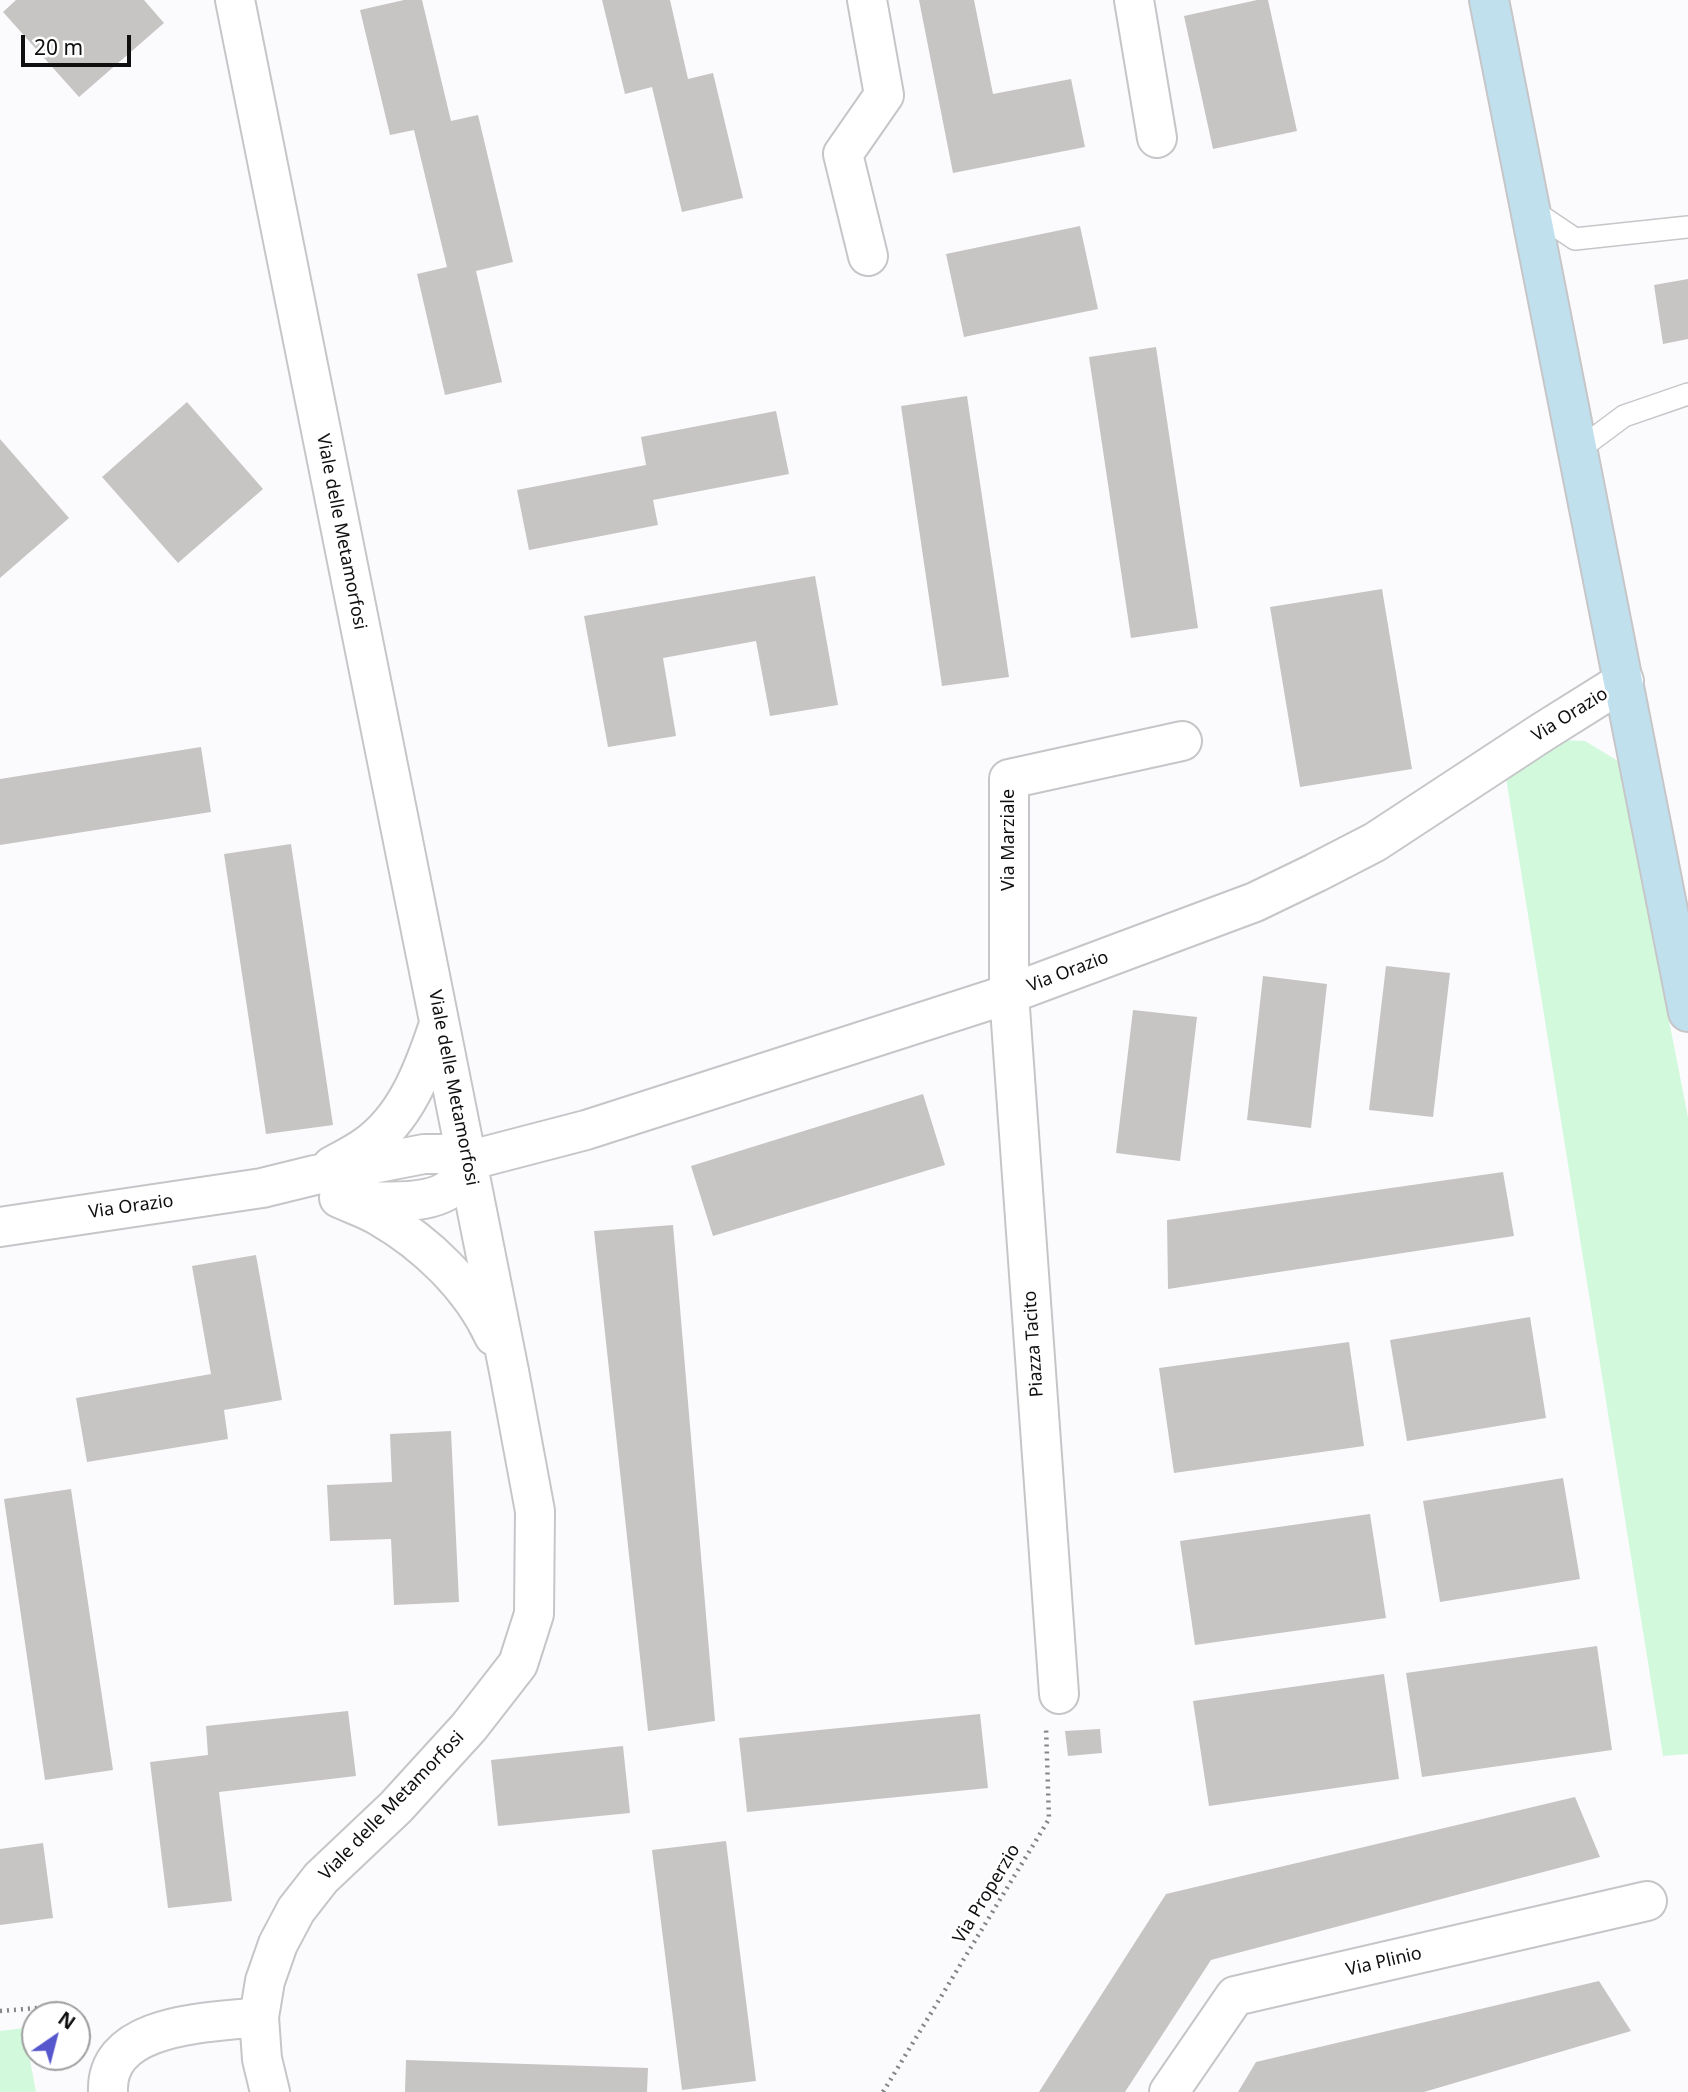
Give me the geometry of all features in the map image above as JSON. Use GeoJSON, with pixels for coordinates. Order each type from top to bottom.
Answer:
{"type":"FeatureCollection","features":[{"type":"Feature","properties":{"kind":"main road"},"geometry":{"type":"LineString","coordinates":[[1489,0],[1688,1012]]}},
{"type":"Feature","properties":{"kind":"street","name":"Viale delle Metamorfosi"},"geometry":{"type":"LineString","coordinates":[[234,0],[536,1511],[534,1614],[518,1664],[469,1727],[396,1807],[321,1878],[296,1910],[278,1944],[264,1981],[259,2017],[262,2059],[271,2092]]}},
{"type":"Feature","properties":{"kind":"street"},"geometry":{"type":"LineString","coordinates":[[867,0],[884,95],[843,154],[868,256]]}},
{"type":"Feature","properties":{"kind":"street"},"geometry":{"type":"LineString","coordinates":[[1134,0],[1157,138]]}},
{"type":"Feature","properties":{"kind":"street","name":"Via Orazio"},"geometry":{"type":"LineString","coordinates":[[0,1227],[262,1188],[327,1187],[424,1154],[446,1154],[467,1161],[599,1126],[1009,995],[1255,902],[1315,873],[1375,842],[1624,681]]}},
{"type":"Feature","properties":{"kind":"street","name":"Via Marziale"},"geometry":{"type":"LineString","coordinates":[[1009,995],[1009,779],[1182,741]]}},
{"type":"Feature","properties":{"kind":"street","name":"Piazza Tacito"},"geometry":{"type":"LineString","coordinates":[[1009,995],[1059,1694]]}},
{"type":"Feature","properties":{"kind":"street","name":"Via Orazio"},"geometry":{"type":"LineString","coordinates":[[327,1187],[396,1118],[424,1070],[439,1022]]}},
{"type":"Feature","properties":{"kind":"street"},"geometry":{"type":"LineString","coordinates":[[327,1187],[378,1216],[421,1245],[460,1283],[487,1322],[509,1371]]}},
{"type":"Feature","properties":{"kind":"street","name":"Via Plinio"},"geometry":{"type":"LineString","coordinates":[[1169,2092],[1235,1996],[1647,1901]]}},
{"type":"Feature","properties":{"kind":"street"},"geometry":{"type":"LineString","coordinates":[[108,2092],[111,2073],[119,2058],[144,2036],[164,2030],[259,2017]]}},
{"type":"Feature","properties":{"kind":"lane"},"geometry":{"type":"LineString","coordinates":[[1529,208],[1575,239],[1688,227]]}},
{"type":"Feature","properties":{"kind":"lane"},"geometry":{"type":"LineString","coordinates":[[1577,451],[1624,416],[1688,394]]}},
{"type":"Feature","properties":{"kind":"path","name":"Via Properzio"},"geometry":{"type":"LineString","coordinates":[[883,2092],[1049,1819],[1046,1727],[1059,1694]]}},
{"type":"Feature","properties":{"kind":"path"},"geometry":{"type":"LineString","coordinates":[[0,2011],[21,2009]]}},
{"type":"Feature","properties":{"kind":"green space"},"geometry":{"type":"Polygon","coordinates":[[[1563,740],[1585,741],[1618,761],[1688,1117],[1688,1754],[1663,1756],[1506,778],[1563,740]]]}},
{"type":"Feature","properties":{"kind":"green space"},"geometry":{"type":"Polygon","coordinates":[[[21,2028],[21,2071],[32,2071],[36,2092],[0,2092],[0,2031],[21,2028]]]}},
{"type":"Feature","properties":{"kind":"building"},"geometry":{"type":"Polygon","coordinates":[[[16,0],[144,0],[164,23],[79,97],[3,12],[16,0]]]}},
{"type":"Feature","properties":{"kind":"building"},"geometry":{"type":"Polygon","coordinates":[[[404,0],[422,0],[451,121],[478,115],[513,262],[476,271],[502,382],[445,395],[417,274],[447,267],[414,130],[390,135],[360,10],[404,0]]]}},
{"type":"Feature","properties":{"kind":"building"},"geometry":{"type":"Polygon","coordinates":[[[602,0],[670,0],[688,79],[713,73],[743,198],[682,212],[652,87],[625,94],[602,0]]]}},
{"type":"Feature","properties":{"kind":"building"},"geometry":{"type":"Polygon","coordinates":[[[919,0],[974,0],[993,94],[1071,79],[1085,147],[953,173],[919,0]]]}},
{"type":"Feature","properties":{"kind":"building"},"geometry":{"type":"Polygon","coordinates":[[[1268,0],[1297,131],[1213,149],[1184,16],[1268,0]]]}},
{"type":"Feature","properties":{"kind":"building"},"geometry":{"type":"Polygon","coordinates":[[[1080,226],[1098,309],[964,337],[946,254],[1080,226]]]}},
{"type":"Feature","properties":{"kind":"building"},"geometry":{"type":"Polygon","coordinates":[[[1688,279],[1688,339],[1663,344],[1654,285],[1688,279]]]}},
{"type":"Feature","properties":{"kind":"building"},"geometry":{"type":"Polygon","coordinates":[[[1156,347],[1198,628],[1131,638],[1089,357],[1156,347]]]}},
{"type":"Feature","properties":{"kind":"building"},"geometry":{"type":"Polygon","coordinates":[[[967,396],[1009,677],[942,686],[901,406],[967,396]]]}},
{"type":"Feature","properties":{"kind":"building"},"geometry":{"type":"Polygon","coordinates":[[[187,402],[263,489],[178,563],[102,477],[187,402]]]}},
{"type":"Feature","properties":{"kind":"building"},"geometry":{"type":"Polygon","coordinates":[[[776,411],[789,474],[653,500],[658,525],[529,550],[517,490],[646,465],[641,437],[776,411]]]}},
{"type":"Feature","properties":{"kind":"building"},"geometry":{"type":"Polygon","coordinates":[[[0,439],[69,518],[0,578],[0,439]]]}},
{"type":"Feature","properties":{"kind":"building"},"geometry":{"type":"Polygon","coordinates":[[[815,576],[838,705],[770,716],[756,641],[663,658],[676,736],[608,747],[584,616],[815,576]]]}},
{"type":"Feature","properties":{"kind":"building"},"geometry":{"type":"Polygon","coordinates":[[[1382,589],[1412,769],[1300,787],[1270,607],[1382,589]]]}},
{"type":"Feature","properties":{"kind":"building"},"geometry":{"type":"Polygon","coordinates":[[[201,747],[211,812],[0,845],[0,779],[201,747]]]}},
{"type":"Feature","properties":{"kind":"building"},"geometry":{"type":"Polygon","coordinates":[[[291,844],[333,1125],[266,1134],[224,854],[291,844]]]}},
{"type":"Feature","properties":{"kind":"building"},"geometry":{"type":"Polygon","coordinates":[[[1386,966],[1450,973],[1433,1117],[1369,1110],[1386,966]]]}},
{"type":"Feature","properties":{"kind":"building"},"geometry":{"type":"Polygon","coordinates":[[[1263,976],[1327,984],[1311,1128],[1247,1120],[1263,976]]]}},
{"type":"Feature","properties":{"kind":"building"},"geometry":{"type":"Polygon","coordinates":[[[1133,1010],[1197,1017],[1180,1161],[1116,1153],[1133,1010]]]}},
{"type":"Feature","properties":{"kind":"building"},"geometry":{"type":"Polygon","coordinates":[[[923,1094],[945,1165],[713,1236],[691,1166],[923,1094]]]}},
{"type":"Feature","properties":{"kind":"building"},"geometry":{"type":"Polygon","coordinates":[[[1503,1172],[1514,1236],[1168,1289],[1167,1220],[1503,1172]]]}},
{"type":"Feature","properties":{"kind":"building"},"geometry":{"type":"Polygon","coordinates":[[[673,1225],[715,1721],[648,1731],[594,1231],[673,1225]]]}},
{"type":"Feature","properties":{"kind":"building"},"geometry":{"type":"Polygon","coordinates":[[[256,1255],[282,1400],[224,1410],[228,1439],[87,1462],[76,1398],[211,1374],[192,1266],[256,1255]]]}},
{"type":"Feature","properties":{"kind":"building"},"geometry":{"type":"Polygon","coordinates":[[[1530,1317],[1546,1418],[1407,1441],[1390,1340],[1530,1317]]]}},
{"type":"Feature","properties":{"kind":"building"},"geometry":{"type":"Polygon","coordinates":[[[1349,1342],[1364,1446],[1174,1473],[1159,1368],[1349,1342]]]}},
{"type":"Feature","properties":{"kind":"building"},"geometry":{"type":"Polygon","coordinates":[[[451,1431],[459,1602],[394,1605],[391,1539],[330,1541],[327,1485],[392,1482],[390,1434],[451,1431]]]}},
{"type":"Feature","properties":{"kind":"building"},"geometry":{"type":"Polygon","coordinates":[[[1563,1478],[1580,1579],[1440,1602],[1423,1501],[1563,1478]]]}},
{"type":"Feature","properties":{"kind":"building"},"geometry":{"type":"Polygon","coordinates":[[[71,1489],[113,1770],[45,1780],[4,1499],[71,1489]]]}},
{"type":"Feature","properties":{"kind":"building"},"geometry":{"type":"Polygon","coordinates":[[[1370,1514],[1386,1618],[1195,1645],[1180,1541],[1370,1514]]]}},
{"type":"Feature","properties":{"kind":"building"},"geometry":{"type":"Polygon","coordinates":[[[1597,1646],[1612,1750],[1422,1777],[1406,1673],[1597,1646]]]}},
{"type":"Feature","properties":{"kind":"building"},"geometry":{"type":"Polygon","coordinates":[[[1384,1674],[1399,1779],[1209,1806],[1193,1701],[1384,1674]]]}},
{"type":"Feature","properties":{"kind":"building"},"geometry":{"type":"Polygon","coordinates":[[[348,1711],[356,1776],[219,1792],[232,1901],[168,1908],[150,1762],[208,1755],[206,1726],[348,1711]]]}},
{"type":"Feature","properties":{"kind":"building"},"geometry":{"type":"Polygon","coordinates":[[[980,1714],[988,1788],[747,1812],[739,1738],[980,1714]]]}},
{"type":"Feature","properties":{"kind":"building"},"geometry":{"type":"Polygon","coordinates":[[[1100,1729],[1102,1753],[1068,1756],[1065,1731],[1100,1729]]]}},
{"type":"Feature","properties":{"kind":"building"},"geometry":{"type":"Polygon","coordinates":[[[623,1746],[630,1813],[498,1826],[491,1760],[623,1746]]]}},
{"type":"Feature","properties":{"kind":"building"},"geometry":{"type":"Polygon","coordinates":[[[1575,1797],[1600,1857],[1211,1960],[1125,2092],[1039,2092],[1166,1894],[1575,1797]]]}},
{"type":"Feature","properties":{"kind":"building"},"geometry":{"type":"Polygon","coordinates":[[[726,1841],[756,2081],[682,2090],[652,1850],[726,1841]]]}},
{"type":"Feature","properties":{"kind":"building"},"geometry":{"type":"Polygon","coordinates":[[[43,1843],[53,1918],[0,1925],[0,1849],[43,1843]]]}},
{"type":"Feature","properties":{"kind":"building"},"geometry":{"type":"Polygon","coordinates":[[[1599,1981],[1631,2031],[1424,2092],[1238,2092],[1256,2062],[1599,1981]]]}},
{"type":"Feature","properties":{"kind":"building"},"geometry":{"type":"Polygon","coordinates":[[[406,2060],[648,2068],[647,2092],[405,2092],[406,2060]]]}}]}
